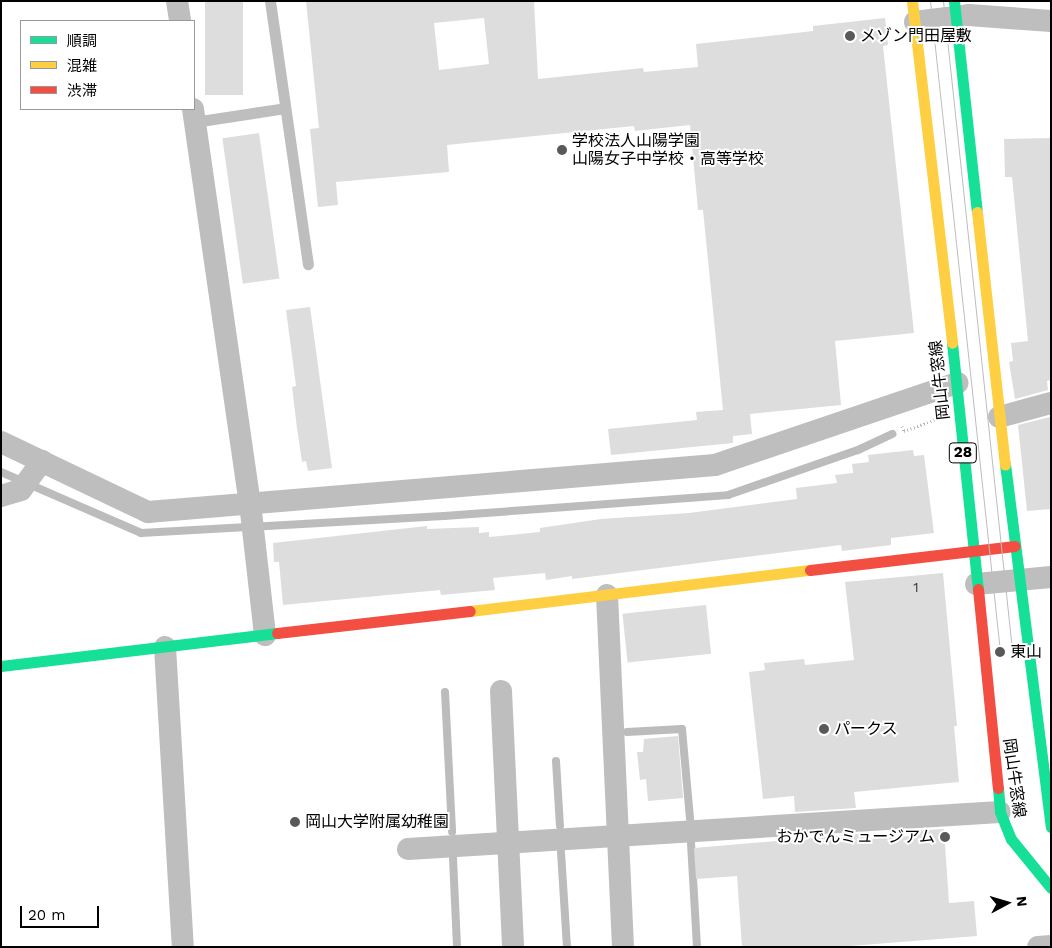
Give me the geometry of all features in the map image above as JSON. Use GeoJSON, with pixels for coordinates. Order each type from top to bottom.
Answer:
{"type":"FeatureCollection","features":[{"type":"Feature","properties":{"kind":"main road","name":"岡山牛窓線"},"geometry":{"type":"LineString","coordinates":[[955,9],[999,417],[1019,580],[1045,744],[1051,827]]}},
{"type":"Feature","properties":{"kind":"main road","name":"岡山牛窓線"},"geometry":{"type":"LineString","coordinates":[[914,11],[957,383],[1000,812],[1011,838],[1051,888]]}},
{"type":"Feature","properties":{"kind":"main road"},"geometry":{"type":"LineString","coordinates":[[1,666],[1015,546]]}},
{"type":"Feature","properties":{"kind":"street"},"geometry":{"type":"LineString","coordinates":[[177,1],[180,20]]}},
{"type":"Feature","properties":{"kind":"street"},"geometry":{"type":"LineString","coordinates":[[914,11],[955,9],[1051,21]]}},
{"type":"Feature","properties":{"kind":"street"},"geometry":{"type":"LineString","coordinates":[[193,115],[250,508],[265,635]]}},
{"type":"Feature","properties":{"kind":"street"},"geometry":{"type":"LineString","coordinates":[[1,442],[24,480],[148,512],[250,508],[715,465],[957,383]]}},
{"type":"Feature","properties":{"kind":"street"},"geometry":{"type":"LineString","coordinates":[[999,417],[1051,403]]}},
{"type":"Feature","properties":{"kind":"street"},"geometry":{"type":"LineString","coordinates":[[976,584],[1051,577]]}},
{"type":"Feature","properties":{"kind":"street"},"geometry":{"type":"LineString","coordinates":[[607,595],[623,947]]}},
{"type":"Feature","properties":{"kind":"street"},"geometry":{"type":"LineString","coordinates":[[165,647],[183,947]]}},
{"type":"Feature","properties":{"kind":"street"},"geometry":{"type":"LineString","coordinates":[[501,691],[513,947]]}},
{"type":"Feature","properties":{"kind":"street"},"geometry":{"type":"LineString","coordinates":[[408,849],[1000,812]]}},
{"type":"Feature","properties":{"kind":"street"},"geometry":{"type":"LineString","coordinates":[[1038,947],[1051,946]]}},
{"type":"Feature","properties":{"kind":"lane"},"geometry":{"type":"LineString","coordinates":[[270,1],[308,264]]}},
{"type":"Feature","properties":{"kind":"lane"},"geometry":{"type":"LineString","coordinates":[[193,115],[286,108]]}},
{"type":"Feature","properties":{"kind":"building"},"geometry":{"type":"Polygon","coordinates":[[[205,1],[243,1],[243,95],[205,95],[205,1]]]}},
{"type":"Feature","properties":{"kind":"building"},"geometry":{"type":"Polygon","coordinates":[[[306,1],[534,1],[538,79],[643,68],[644,72],[698,67],[696,44],[813,31],[813,26],[885,18],[888,45],[883,46],[914,333],[835,341],[841,405],[750,414],[752,434],[733,436],[733,443],[611,455],[608,429],[697,420],[696,412],[723,410],[703,210],[698,210],[690,125],[635,131],[634,126],[447,145],[449,172],[336,182],[338,205],[318,207],[310,129],[319,128],[306,1]],[[484,18],[434,23],[439,70],[489,64],[484,18]]]}},
{"type":"Feature","properties":{"kind":"building"},"geometry":{"type":"Polygon","coordinates":[[[259,133],[279,279],[243,284],[222,138],[259,133]]]}},
{"type":"Feature","properties":{"kind":"building"},"geometry":{"type":"Polygon","coordinates":[[[1051,138],[1051,380],[1047,381],[1048,390],[1015,399],[1009,362],[1013,361],[1011,343],[1028,341],[1012,177],[1005,177],[1004,139],[1051,138]]]}},
{"type":"Feature","properties":{"kind":"building"},"geometry":{"type":"Polygon","coordinates":[[[310,307],[332,468],[308,471],[306,461],[302,462],[297,428],[292,387],[296,386],[286,310],[310,307]]]}},
{"type":"Feature","properties":{"kind":"building"},"geometry":{"type":"Polygon","coordinates":[[[1050,417],[1051,509],[1027,511],[1018,425],[1050,417]]]}},
{"type":"Feature","properties":{"kind":"building"},"geometry":{"type":"Polygon","coordinates":[[[913,450],[914,456],[924,455],[934,533],[891,538],[891,545],[842,551],[841,545],[572,579],[572,576],[546,580],[545,573],[493,578],[495,590],[441,595],[440,590],[283,605],[279,562],[274,562],[273,543],[427,526],[427,529],[479,527],[479,533],[489,532],[489,537],[540,532],[540,528],[601,519],[689,513],[797,499],[796,488],[837,483],[835,475],[853,473],[852,464],[869,462],[868,455],[913,450]]]}},
{"type":"Feature","properties":{"kind":"building"},"geometry":{"type":"Polygon","coordinates":[[[943,573],[957,726],[954,726],[959,782],[854,792],[856,808],[795,812],[794,796],[763,799],[749,672],[765,670],[764,663],[804,659],[805,665],[854,660],[845,582],[943,573]]]}},
{"type":"Feature","properties":{"kind":"building"},"geometry":{"type":"Polygon","coordinates":[[[706,605],[711,654],[628,663],[622,614],[706,605]]]}},
{"type":"Feature","properties":{"kind":"building"},"geometry":{"type":"Polygon","coordinates":[[[678,736],[683,798],[648,801],[646,779],[640,780],[637,752],[643,752],[644,739],[678,736]]]}},
{"type":"Feature","properties":{"kind":"building"},"geometry":{"type":"Polygon","coordinates":[[[944,829],[949,903],[974,901],[977,936],[837,947],[742,947],[737,876],[696,879],[694,848],[859,834],[867,834],[868,839],[912,836],[911,831],[944,829]]]}},
{"type":"Feature","properties":{"kind":"waterway"},"geometry":{"type":"LineString","coordinates":[[1,472],[141,533],[444,516],[728,495],[858,450],[893,434]]}},
{"type":"Feature","properties":{"kind":"waterway"},"geometry":{"type":"LineString","coordinates":[[445,692],[452,832]]}},
{"type":"Feature","properties":{"kind":"waterway"},"geometry":{"type":"LineString","coordinates":[[627,732],[682,729],[690,819]]}},
{"type":"Feature","properties":{"kind":"waterway"},"geometry":{"type":"LineString","coordinates":[[556,761],[560,826]]}},
{"type":"Feature","properties":{"kind":"waterway"},"geometry":{"type":"LineString","coordinates":[[691,843],[697,947]]}},
{"type":"Feature","properties":{"kind":"waterway"},"geometry":{"type":"LineString","coordinates":[[561,852],[567,947]]}},
{"type":"Feature","properties":{"kind":"waterway"},"geometry":{"type":"LineString","coordinates":[[453,858],[457,947]]}},
{"type":"Feature","properties":{"kind":"tram line"},"geometry":{"type":"LineString","coordinates":[[930,1],[1000,652]]}},
{"type":"Feature","properties":{"kind":"tram line"},"geometry":{"type":"LineString","coordinates":[[943,1],[1012,650]]}},
{"type":"Feature","properties":{"kind":"traffic: fast"},"geometry":{"type":"LineString","coordinates":[[954,1],[977,212]]}},
{"type":"Feature","properties":{"kind":"traffic: fast"},"geometry":{"type":"LineString","coordinates":[[952,343],[978,589]]}},
{"type":"Feature","properties":{"kind":"traffic: fast"},"geometry":{"type":"LineString","coordinates":[[1005,464],[1051,827]]}},
{"type":"Feature","properties":{"kind":"traffic: fast"},"geometry":{"type":"LineString","coordinates":[[1,666],[277,633]]}},
{"type":"Feature","properties":{"kind":"traffic: fast"},"geometry":{"type":"LineString","coordinates":[[998,788],[1000,812],[1011,839],[1051,888]]}},
{"type":"Feature","properties":{"kind":"traffic: slow"},"geometry":{"type":"LineString","coordinates":[[912,1],[952,343]]}},
{"type":"Feature","properties":{"kind":"traffic: slow"},"geometry":{"type":"LineString","coordinates":[[977,212],[1005,464]]}},
{"type":"Feature","properties":{"kind":"traffic: slow"},"geometry":{"type":"LineString","coordinates":[[470,611],[810,570]]}},
{"type":"Feature","properties":{"kind":"traffic: jam"},"geometry":{"type":"LineString","coordinates":[[810,570],[1015,546]]}},
{"type":"Feature","properties":{"kind":"traffic: jam"},"geometry":{"type":"LineString","coordinates":[[978,589],[998,788]]}},
{"type":"Feature","properties":{"kind":"traffic: jam"},"geometry":{"type":"LineString","coordinates":[[277,633],[470,611]]}},
{"type":"Feature","properties":{"kind":"place","name":"メゾン門田屋敷"},"geometry":{"type":"Point","coordinates":[850,36]}},
{"type":"Feature","properties":{"kind":"place","name":"学校法人山陽学園 山陽女子中学校・高等学校"},"geometry":{"type":"Point","coordinates":[562,150]}},
{"type":"Feature","properties":{"kind":"place","name":"東山"},"geometry":{"type":"Point","coordinates":[1000,652]}},
{"type":"Feature","properties":{"kind":"place","name":"パークス"},"geometry":{"type":"Point","coordinates":[824,729]}},
{"type":"Feature","properties":{"kind":"place","name":"岡山大学附属幼稚園"},"geometry":{"type":"Point","coordinates":[295,822]}},
{"type":"Feature","properties":{"kind":"place","name":"おかでんミュージアム"},"geometry":{"type":"Point","coordinates":[945,837]}}]}
